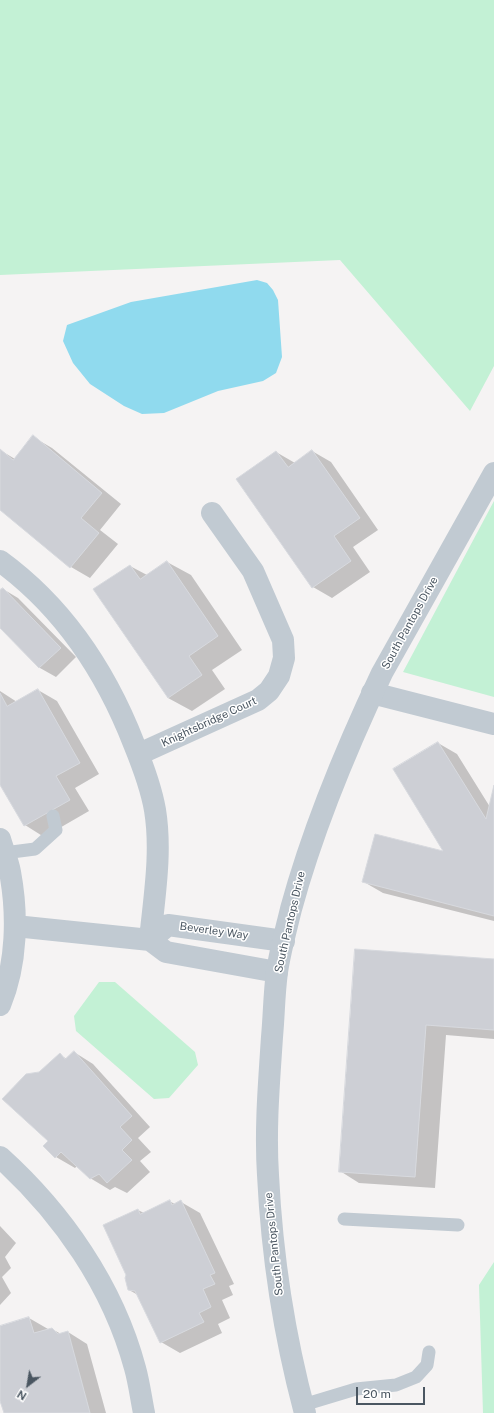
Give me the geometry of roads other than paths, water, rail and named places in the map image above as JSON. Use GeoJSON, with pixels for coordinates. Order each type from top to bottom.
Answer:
{"type":"FeatureCollection","features":[{"type":"Feature","properties":{"kind":"street","name":"South Pantops Drive"},"geometry":{"type":"LineString","coordinates":[[304,1409],[296,1382],[281,1305],[273,1246],[267,1173],[268,1100],[277,972],[302,869],[329,795],[372,693],[494,473]]}},
{"type":"Feature","properties":{"kind":"street","name":"Knightsbridge Court"},"geometry":{"type":"LineString","coordinates":[[138,754],[258,700],[269,691],[279,676],[284,658],[281,633],[253,571],[212,513]]}},
{"type":"Feature","properties":{"kind":"street"},"geometry":{"type":"LineString","coordinates":[[0,561],[42,597],[73,632],[99,669],[120,709],[138,754],[147,777],[155,810],[157,831],[156,874],[150,940]]}},
{"type":"Feature","properties":{"kind":"street"},"geometry":{"type":"LineString","coordinates":[[372,693],[494,724]]}},
{"type":"Feature","properties":{"kind":"street"},"geometry":{"type":"LineString","coordinates":[[0,1005],[12,961],[15,926],[10,871],[2,846]]}},
{"type":"Feature","properties":{"kind":"street","name":"Beverley Way"},"geometry":{"type":"LineString","coordinates":[[150,940],[168,925],[284,941]]}},
{"type":"Feature","properties":{"kind":"street"},"geometry":{"type":"LineString","coordinates":[[15,926],[150,940],[166,952],[277,972]]}},
{"type":"Feature","properties":{"kind":"street"},"geometry":{"type":"LineString","coordinates":[[0,1157],[45,1202],[76,1242],[101,1285],[122,1330],[133,1362],[144,1413]]}},
{"type":"Feature","properties":{"kind":"lane"},"geometry":{"type":"LineString","coordinates":[[2,846],[35,849],[56,830],[53,816]]}},
{"type":"Feature","properties":{"kind":"lane"},"geometry":{"type":"LineString","coordinates":[[344,1219],[458,1224]]}},
{"type":"Feature","properties":{"kind":"lane"},"geometry":{"type":"LineString","coordinates":[[304,1409],[356,1389],[396,1385],[416,1377],[427,1365],[429,1352]]}},
{"type":"Feature","properties":{"kind":"water"},"geometry":{"type":"Polygon","coordinates":[[[257,280],[267,283],[273,290],[278,300],[282,357],[276,373],[263,381],[218,391],[164,413],[142,414],[124,406],[90,384],[73,363],[63,341],[67,325],[131,302],[257,280]]]}}]}
